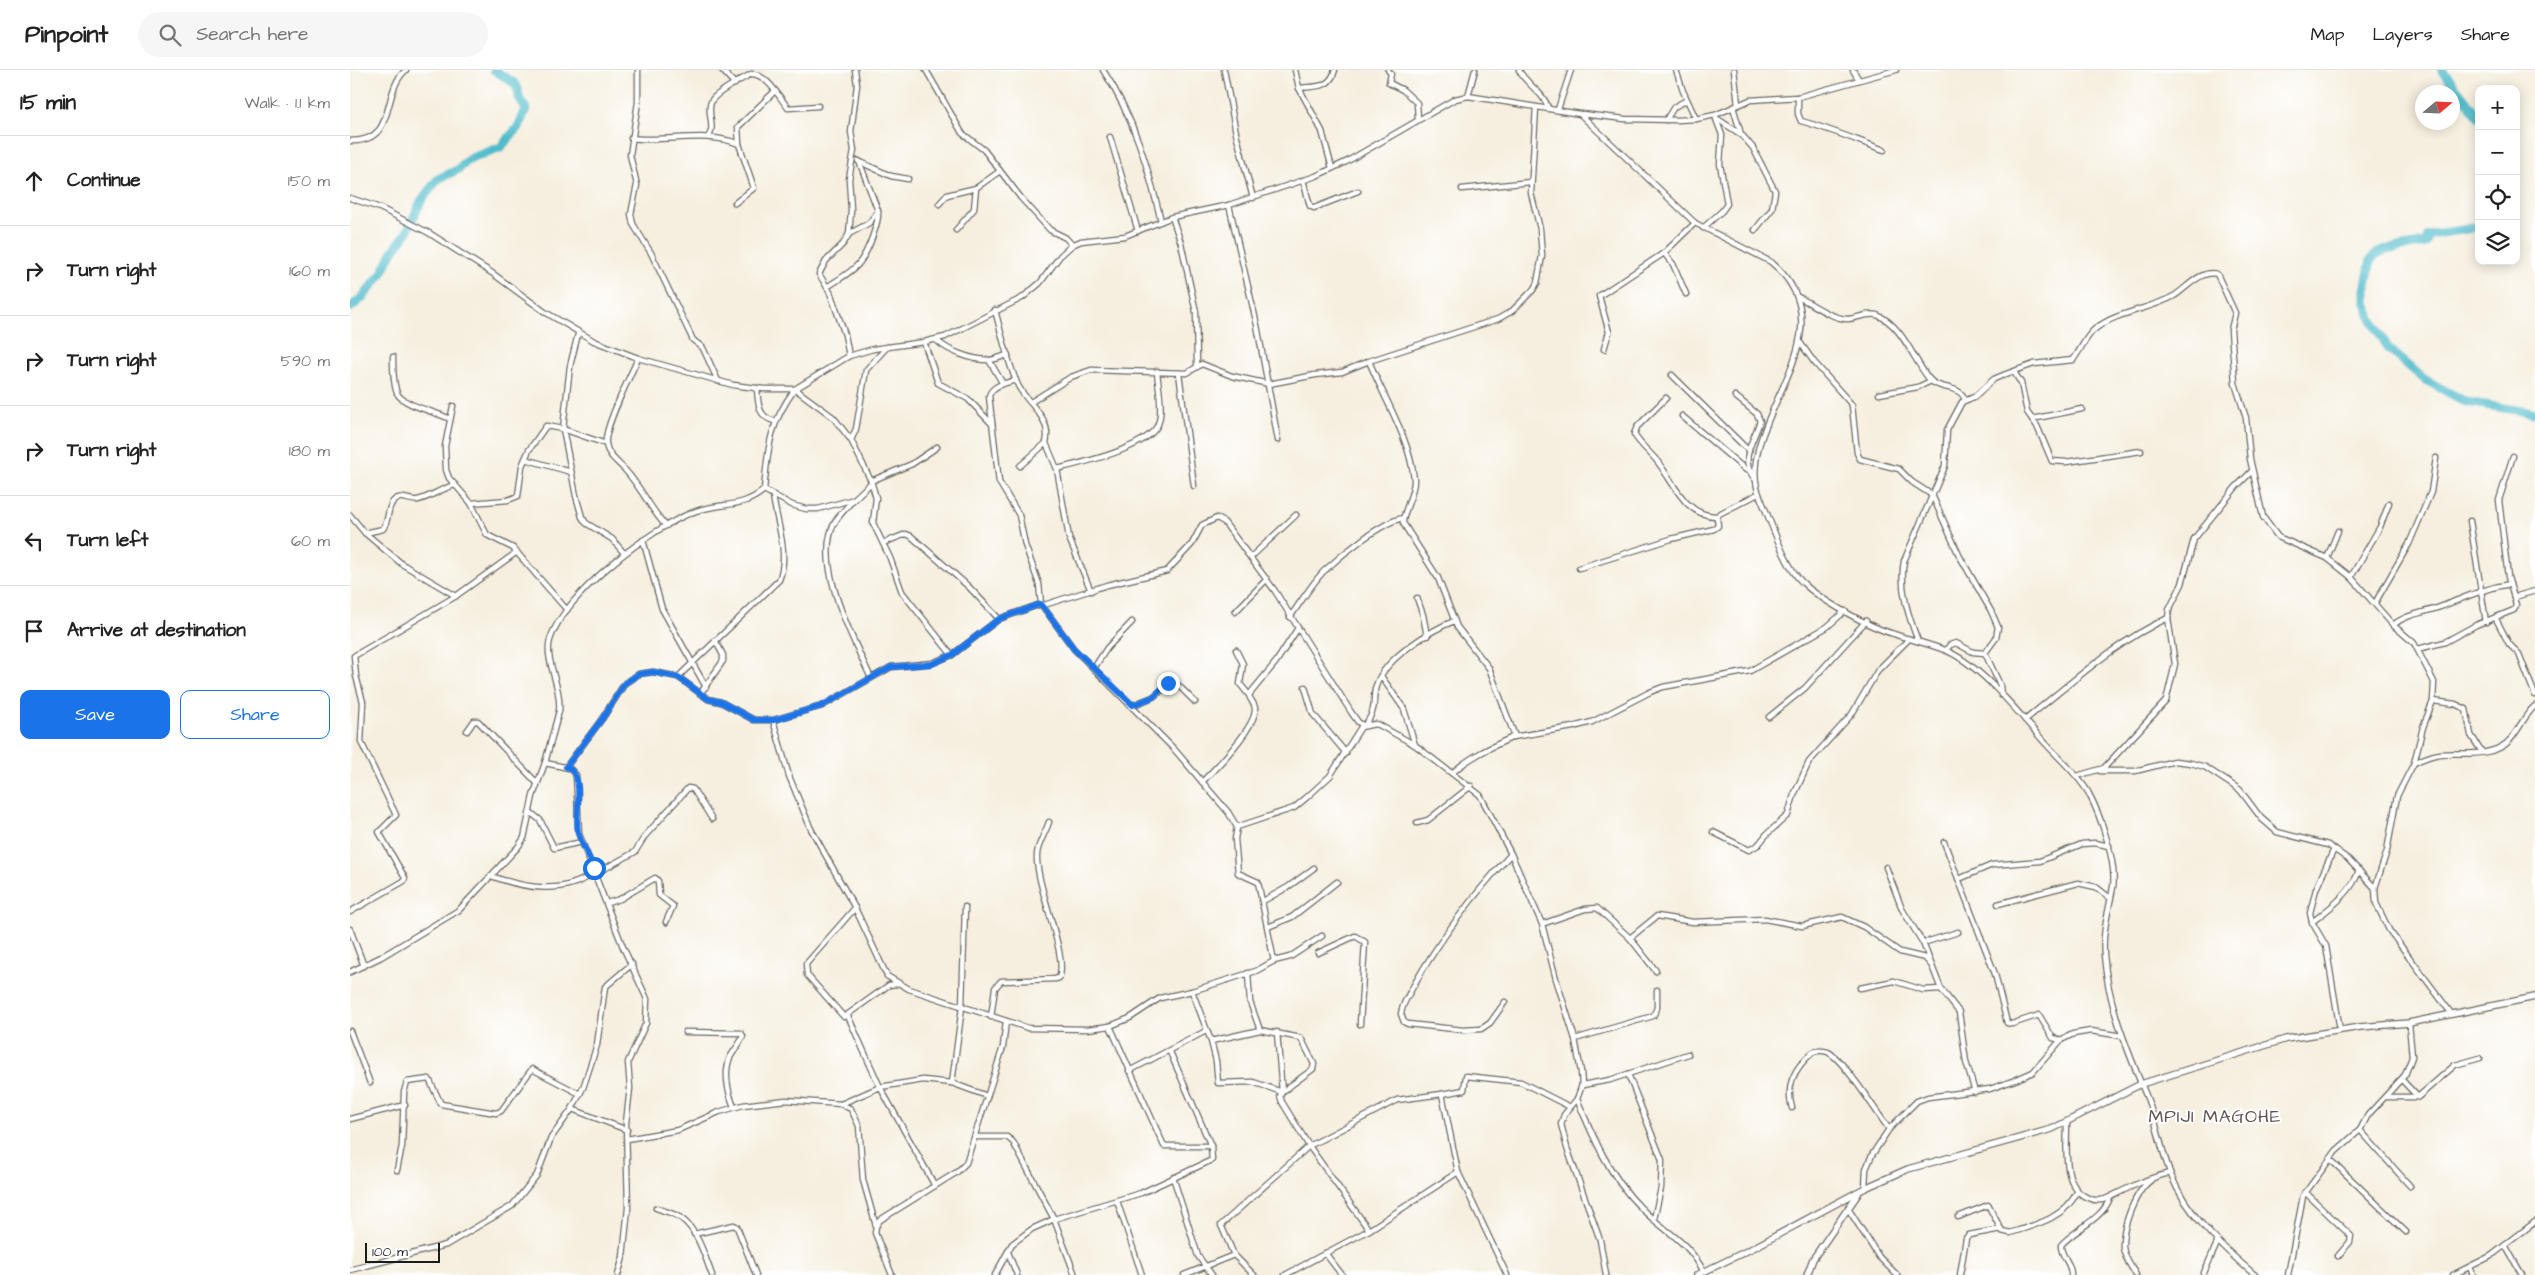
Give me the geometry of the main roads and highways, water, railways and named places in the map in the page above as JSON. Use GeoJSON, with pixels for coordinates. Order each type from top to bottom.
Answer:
{"type":"FeatureCollection","features":[{"type":"Feature","properties":{"kind":"waterway"},"geometry":{"type":"LineString","coordinates":[[350,308],[363,297],[382,273],[393,251],[406,234],[421,201],[438,179],[459,169],[469,159],[501,147],[519,126],[526,109],[519,98],[518,90],[514,83],[494,70]]}},
{"type":"Feature","properties":{"kind":"waterway"},"geometry":{"type":"LineString","coordinates":[[2442,70],[2475,112]]}},
{"type":"Feature","properties":{"kind":"waterway"},"geometry":{"type":"LineString","coordinates":[[2475,227],[2434,234],[2428,236],[2426,243],[2386,250],[2376,254],[2371,260],[2366,285],[2366,303],[2371,318],[2388,348],[2424,379],[2466,402],[2535,413]]}},
{"type":"Feature","properties":{"kind":"district","name":"MPIJI MAGOHE"},"geometry":{"type":"Point","coordinates":[2215,1116]}}]}
